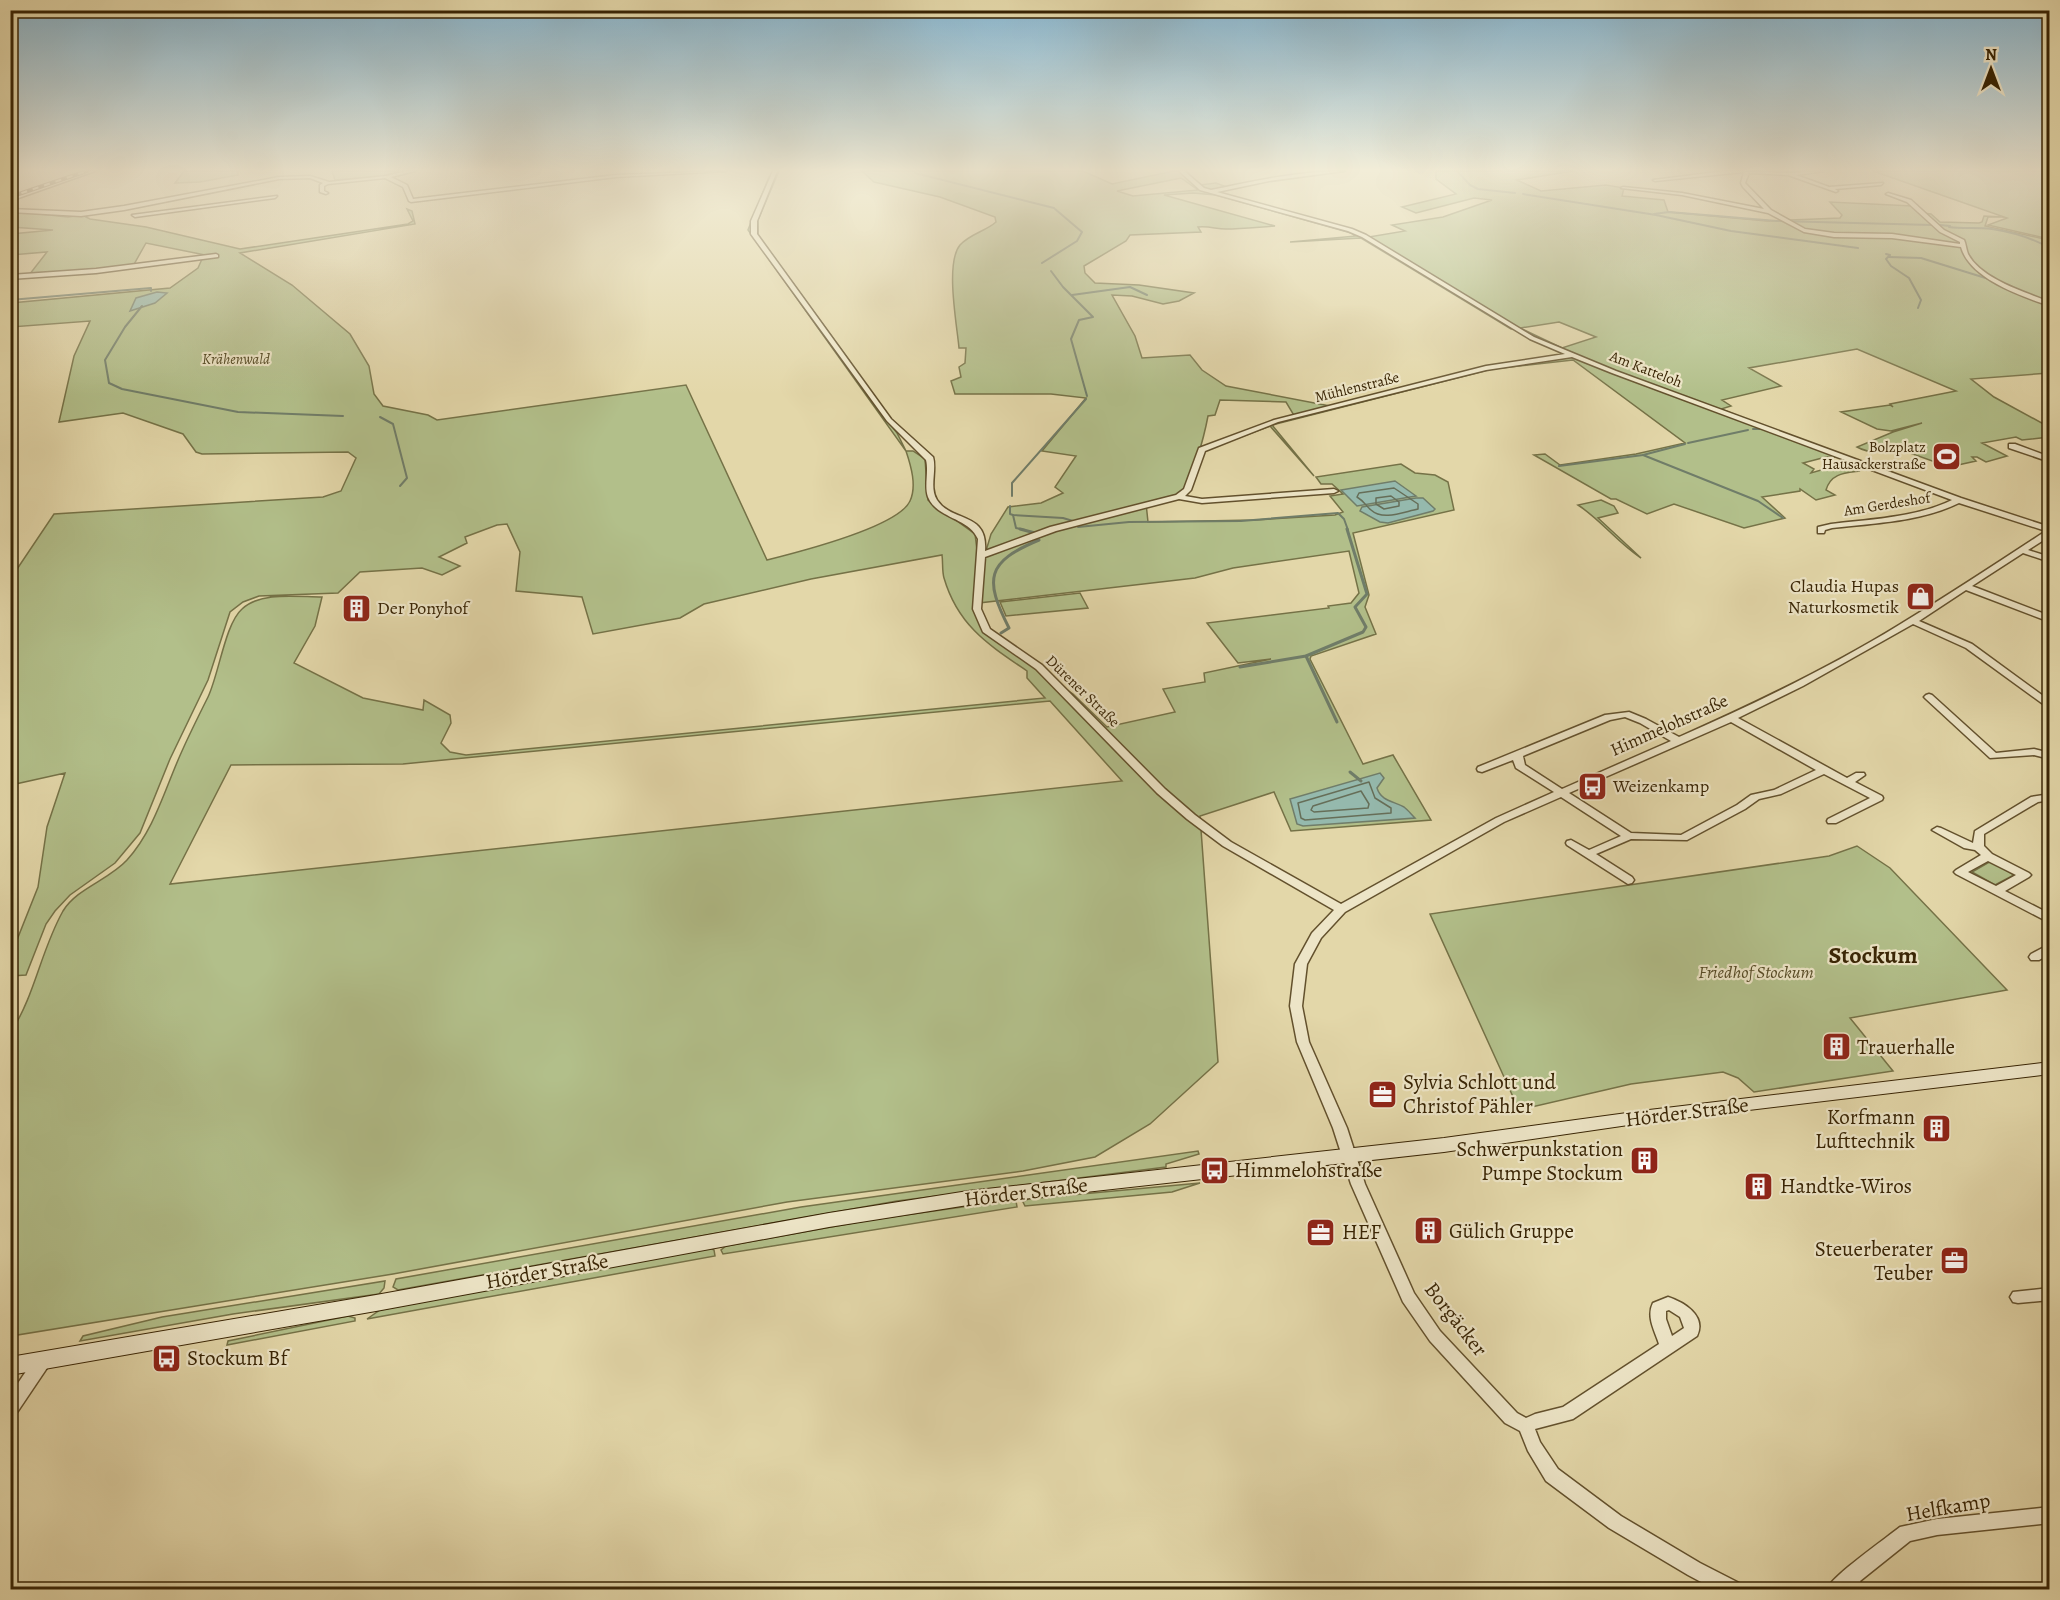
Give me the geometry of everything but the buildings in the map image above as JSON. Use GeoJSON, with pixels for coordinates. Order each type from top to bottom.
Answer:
{"type":"FeatureCollection","features":[{"type":"Feature","properties":{"kind":"main road","name":"Hörder Straße"},"geometry":{"type":"LineString","coordinates":[[10,1366],[376,1303],[829,1220],[968,1198],[1350,1155],[2049,1068]]}},
{"type":"Feature","properties":{"kind":"street","name":"Dürener Straße"},"geometry":{"type":"LineString","coordinates":[[762,246],[889,420],[930,459],[933,499],[980,533],[982,539],[977,609],[986,630],[1039,667],[1161,791],[1191,817],[1227,844],[1341,909]]}},
{"type":"Feature","properties":{"kind":"street","name":"Am Katteloh"},"geometry":{"type":"LineString","coordinates":[[1380,246],[1516,330],[1574,355],[1958,500],[2049,531]]}},
{"type":"Feature","properties":{"kind":"street"},"geometry":{"type":"LineString","coordinates":[[1963,246],[1969,260],[1981,271],[2012,290],[2049,304]]}},
{"type":"Feature","properties":{"kind":"street"},"geometry":{"type":"LineString","coordinates":[[10,277],[96,271],[216,256]]}},
{"type":"Feature","properties":{"kind":"street","name":"Mühlenstraße"},"geometry":{"type":"LineString","coordinates":[[1179,497],[1187,490],[1202,450],[1276,421],[1486,368],[1574,355]]}},
{"type":"Feature","properties":{"kind":"street"},"geometry":{"type":"LineString","coordinates":[[2012,446],[2049,460]]}},
{"type":"Feature","properties":{"kind":"street"},"geometry":{"type":"LineString","coordinates":[[980,556],[1075,523],[1179,497],[1202,501],[1334,491]]}},
{"type":"Feature","properties":{"kind":"street","name":"Am Gerdeshof"},"geometry":{"type":"LineString","coordinates":[[1821,531],[1831,526],[1922,514],[1940,509],[1958,500]]}},
{"type":"Feature","properties":{"kind":"street","name":"Himmelohstraße"},"geometry":{"type":"LineString","coordinates":[[1350,1155],[1304,1042],[1296,1006],[1301,964],[1307,951],[1316,936],[1341,909],[1463,839],[1558,793],[1731,718],[1839,664],[1966,587],[2049,531]]}},
{"type":"Feature","properties":{"kind":"street"},"geometry":{"type":"LineString","coordinates":[[2022,550],[2049,560]]}},
{"type":"Feature","properties":{"kind":"street"},"geometry":{"type":"LineString","coordinates":[[1966,587],[2049,619]]}},
{"type":"Feature","properties":{"kind":"street"},"geometry":{"type":"LineString","coordinates":[[1912,621],[1969,646],[2049,706]]}},
{"type":"Feature","properties":{"kind":"street"},"geometry":{"type":"LineString","coordinates":[[1929,698],[1994,756],[2034,752],[2049,756]]}},
{"type":"Feature","properties":{"kind":"street"},"geometry":{"type":"LineString","coordinates":[[1482,769],[1608,717],[1626,714],[1678,741]]}},
{"type":"Feature","properties":{"kind":"street"},"geometry":{"type":"LineString","coordinates":[[1731,718],[1878,798],[1832,821]]}},
{"type":"Feature","properties":{"kind":"street"},"geometry":{"type":"LineString","coordinates":[[1518,754],[1520,766],[1558,793],[1629,836]]}},
{"type":"Feature","properties":{"kind":"street"},"geometry":{"type":"LineString","coordinates":[[1588,854],[1629,836],[1683,838],[1755,798],[1777,792],[1824,770]]}},
{"type":"Feature","properties":{"kind":"street"},"geometry":{"type":"LineString","coordinates":[[1847,782],[1860,775]]}},
{"type":"Feature","properties":{"kind":"street"},"geometry":{"type":"LineString","coordinates":[[1978,847],[1979,833],[2035,799],[2049,797]]}},
{"type":"Feature","properties":{"kind":"street"},"geometry":{"type":"LineString","coordinates":[[1936,830],[1968,846],[1978,847],[1988,856],[2025,875],[1996,891]]}},
{"type":"Feature","properties":{"kind":"street"},"geometry":{"type":"LineString","coordinates":[[1571,843],[1628,880]]}},
{"type":"Feature","properties":{"kind":"street"},"geometry":{"type":"LineString","coordinates":[[1988,856],[1960,872],[2049,919]]}},
{"type":"Feature","properties":{"kind":"street"},"geometry":{"type":"LineString","coordinates":[[2035,957],[2049,948]]}},
{"type":"Feature","properties":{"kind":"street","name":"Borgäcker"},"geometry":{"type":"LineString","coordinates":[[1350,1155],[1358,1184],[1408,1297],[1435,1336],[1511,1418],[1526,1426],[1534,1446],[1552,1474],[1616,1522],[1694,1569],[1735,1590]]}},
{"type":"Feature","properties":{"kind":"street"},"geometry":{"type":"LineString","coordinates":[[2018,1297],[2049,1294]]}},
{"type":"Feature","properties":{"kind":"street"},"geometry":{"type":"LineString","coordinates":[[1526,1426],[1535,1421],[1567,1414],[1668,1348]]}},
{"type":"Feature","properties":{"kind":"street"},"geometry":{"type":"LineString","coordinates":[[10,1409],[43,1360]]}},
{"type":"Feature","properties":{"kind":"street","name":"Helfkamp"},"geometry":{"type":"LineString","coordinates":[[1835,1590],[1852,1583],[1906,1533],[1937,1527],[2049,1515]]}},
{"type":"Feature","properties":{"kind":"green space"},"geometry":{"type":"Polygon","coordinates":[[[10,246],[144,246],[133,266],[29,275],[47,252],[11,255],[10,246]]]}},
{"type":"Feature","properties":{"kind":"green space","name":"Krähenwald"},"geometry":{"type":"Polygon","coordinates":[[[159,246],[226,246],[240,249],[284,246],[240,253],[292,285],[350,334],[369,366],[374,394],[383,406],[428,415],[437,420],[686,385],[767,560],[844,538],[887,520],[902,511],[910,501],[913,489],[906,451],[913,451],[925,459],[928,500],[975,534],[977,550],[986,551],[991,534],[1008,507],[1041,503],[1063,493],[1055,487],[1076,456],[1042,451],[1086,398],[1051,394],[955,394],[951,381],[961,377],[959,367],[965,363],[966,348],[959,348],[954,310],[953,265],[960,246],[1118,246],[1084,266],[1085,273],[1095,283],[1139,285],[1194,293],[1179,301],[1163,304],[1132,296],[1112,295],[1135,336],[1142,358],[1190,355],[1202,370],[1226,386],[1330,406],[1479,368],[1563,355],[1564,351],[1518,328],[1511,329],[1374,246],[2049,246],[2049,373],[1971,379],[1994,397],[2049,427],[2049,437],[2022,440],[2016,437],[1982,443],[2007,456],[1986,462],[1972,457],[1976,461],[1949,467],[1899,449],[1886,452],[1862,450],[1857,447],[1922,423],[1891,431],[1877,429],[1841,412],[1890,405],[1893,407],[1890,404],[1956,391],[1857,349],[1749,368],[1781,386],[1722,400],[1731,406],[1721,409],[1840,457],[1826,457],[1803,463],[1814,469],[1811,473],[1842,464],[1860,471],[1839,475],[1831,480],[1826,490],[1835,495],[1816,500],[1800,489],[1800,491],[1762,497],[1785,518],[1744,528],[1674,504],[1647,514],[1616,499],[1611,499],[1534,455],[1545,454],[1560,465],[1636,454],[1685,443],[1573,360],[1492,369],[1276,424],[1295,417],[1286,402],[1220,400],[1215,415],[1208,416],[1197,458],[1184,490],[1172,498],[1146,503],[1148,522],[1255,520],[1335,515],[1343,512],[1330,496],[1343,494],[1332,484],[1321,484],[1316,477],[1401,464],[1415,473],[1435,475],[1448,482],[1454,510],[1353,533],[1369,595],[1365,607],[1376,634],[1311,656],[1310,659],[1363,764],[1393,755],[1431,820],[1291,831],[1274,792],[1200,816],[1218,1062],[1150,1124],[1095,1157],[1023,1171],[787,1202],[393,1274],[11,1336],[11,1032],[26,1003],[55,926],[63,911],[76,896],[120,867],[145,835],[208,697],[231,626],[236,616],[250,603],[280,596],[322,597],[315,626],[294,663],[363,698],[423,710],[424,700],[450,715],[451,723],[441,743],[450,752],[466,755],[1045,698],[1027,678],[1027,671],[988,643],[966,622],[950,595],[943,575],[942,555],[811,579],[704,604],[680,618],[593,634],[582,597],[516,591],[520,552],[507,524],[497,525],[465,537],[467,543],[439,557],[460,566],[442,575],[422,568],[360,572],[338,593],[259,596],[243,602],[230,612],[208,680],[170,759],[140,833],[115,863],[70,895],[55,911],[46,924],[26,975],[11,976],[11,955],[38,887],[47,827],[65,773],[11,785],[11,578],[54,514],[323,497],[341,491],[356,458],[348,452],[202,454],[196,452],[183,434],[123,413],[59,422],[74,356],[90,321],[11,327],[11,303],[170,288],[198,268],[202,259],[210,256],[159,246]],[[1559,322],[1520,328],[1562,348],[1596,337],[1559,322]],[[1349,551],[1233,568],[1195,578],[979,603],[978,620],[989,636],[1073,694],[1107,727],[1175,712],[1163,689],[1205,682],[1204,673],[1271,659],[1238,663],[1207,623],[1329,608],[1328,606],[1351,603],[1359,593],[1349,551]],[[1050,701],[403,764],[231,765],[170,884],[1122,781],[1050,701]]]}},
{"type":"Feature","properties":{"kind":"green space"},"geometry":{"type":"Polygon","coordinates":[[[759,246],[766,246],[851,363],[845,364],[897,433],[906,451],[759,246]]]}},
{"type":"Feature","properties":{"kind":"green space"},"geometry":{"type":"Polygon","coordinates":[[[1272,425],[1314,476],[1270,426],[1272,425]]]}},
{"type":"Feature","properties":{"kind":"green space"},"geometry":{"type":"Polygon","coordinates":[[[1601,500],[1614,506],[1618,513],[1598,518],[1641,558],[1578,505],[1601,500]]]}},
{"type":"Feature","properties":{"kind":"green space"},"geometry":{"type":"Polygon","coordinates":[[[1080,593],[1088,608],[1006,616],[1000,602],[1080,593]]]}},
{"type":"Feature","properties":{"kind":"green space","name":"Friedhof Stockum"},"geometry":{"type":"Polygon","coordinates":[[[1857,846],[1890,868],[2007,990],[1850,1018],[1893,1071],[1754,1092],[1738,1078],[1723,1072],[1631,1084],[1519,1110],[1430,914],[1829,856],[1857,846]]]}},
{"type":"Feature","properties":{"kind":"green space"},"geometry":{"type":"Polygon","coordinates":[[[1991,861],[2014,875],[1995,885],[1972,872],[1991,861]]]}},
{"type":"Feature","properties":{"kind":"green space"},"geometry":{"type":"Polygon","coordinates":[[[1198,1151],[1199,1154],[1166,1164],[1166,1167],[897,1201],[398,1290],[393,1287],[396,1279],[801,1207],[1198,1151]]]}},
{"type":"Feature","properties":{"kind":"green space"},"geometry":{"type":"Polygon","coordinates":[[[1200,1183],[1172,1192],[1025,1206],[1023,1202],[1028,1199],[1200,1183]]]}},
{"type":"Feature","properties":{"kind":"green space"},"geometry":{"type":"Polygon","coordinates":[[[1016,1201],[1017,1207],[723,1254],[721,1250],[726,1246],[870,1220],[1016,1201]]]}},
{"type":"Feature","properties":{"kind":"green space"},"geometry":{"type":"Polygon","coordinates":[[[710,1248],[714,1250],[715,1256],[367,1319],[380,1310],[710,1248]]]}},
{"type":"Feature","properties":{"kind":"green space"},"geometry":{"type":"Polygon","coordinates":[[[385,1281],[384,1288],[379,1294],[233,1314],[80,1341],[83,1336],[162,1317],[385,1281]]]}},
{"type":"Feature","properties":{"kind":"green space"},"geometry":{"type":"Polygon","coordinates":[[[348,1316],[355,1318],[355,1321],[227,1345],[228,1341],[348,1316]]]}},
{"type":"Feature","properties":{"kind":"water"},"geometry":{"type":"Polygon","coordinates":[[[157,292],[167,293],[155,303],[130,311],[136,298],[157,292]]]}},
{"type":"Feature","properties":{"kind":"water"},"geometry":{"type":"Polygon","coordinates":[[[1395,481],[1416,496],[1357,506],[1341,490],[1395,481]]]}},
{"type":"Feature","properties":{"kind":"water"},"geometry":{"type":"Polygon","coordinates":[[[1423,498],[1435,509],[1388,523],[1380,522],[1360,511],[1362,507],[1423,498]]]}},
{"type":"Feature","properties":{"kind":"water"},"geometry":{"type":"Polygon","coordinates":[[[1380,773],[1384,778],[1377,788],[1381,796],[1404,807],[1415,818],[1303,826],[1297,824],[1290,799],[1380,773]]]}},
{"type":"Feature","properties":{"kind":"waterway"},"geometry":{"type":"LineString","coordinates":[[1042,263],[1070,246]]}},
{"type":"Feature","properties":{"kind":"waterway"},"geometry":{"type":"LineString","coordinates":[[1841,246],[1858,248]]}},
{"type":"Feature","properties":{"kind":"waterway"},"geometry":{"type":"LineString","coordinates":[[2045,246],[2050,248]]}},
{"type":"Feature","properties":{"kind":"waterway"},"geometry":{"type":"LineString","coordinates":[[1886,254],[1890,255],[1886,259],[1891,266],[1909,278],[1921,300],[1918,308]]}},
{"type":"Feature","properties":{"kind":"waterway"},"geometry":{"type":"LineString","coordinates":[[1889,257],[1921,258],[1992,280]]}},
{"type":"Feature","properties":{"kind":"waterway"},"geometry":{"type":"LineString","coordinates":[[1051,271],[1063,287],[1093,317],[1079,320],[1071,339],[1087,396]]}},
{"type":"Feature","properties":{"kind":"waterway"},"geometry":{"type":"LineString","coordinates":[[1072,295],[1130,287],[1147,295]]}},
{"type":"Feature","properties":{"kind":"waterway"},"geometry":{"type":"LineString","coordinates":[[10,300],[151,288],[151,291]]}},
{"type":"Feature","properties":{"kind":"waterway"},"geometry":{"type":"LineString","coordinates":[[142,306],[125,327],[105,360],[109,383],[122,389],[238,412],[343,416]]}},
{"type":"Feature","properties":{"kind":"waterway"},"geometry":{"type":"LineString","coordinates":[[1012,496],[1012,483],[1086,399]]}},
{"type":"Feature","properties":{"kind":"waterway"},"geometry":{"type":"LineString","coordinates":[[380,417],[393,424],[407,478],[400,486]]}},
{"type":"Feature","properties":{"kind":"waterway"},"geometry":{"type":"LineString","coordinates":[[1753,429],[1764,429]]}},
{"type":"Feature","properties":{"kind":"waterway"},"geometry":{"type":"LineString","coordinates":[[1688,443],[1748,430]]}},
{"type":"Feature","properties":{"kind":"waterway"},"geometry":{"type":"LineString","coordinates":[[1643,455],[1685,444]]}},
{"type":"Feature","properties":{"kind":"waterway"},"geometry":{"type":"LineString","coordinates":[[1559,466],[1643,455]]}},
{"type":"Feature","properties":{"kind":"waterway"},"geometry":{"type":"LineString","coordinates":[[1643,455],[1758,501],[1783,518]]}},
{"type":"Feature","properties":{"kind":"waterway"},"geometry":{"type":"LineString","coordinates":[[1010,506],[1010,514],[1013,515]]}},
{"type":"Feature","properties":{"kind":"waterway"},"geometry":{"type":"LineString","coordinates":[[1076,524],[1078,527],[1129,522],[1241,521],[1338,513],[1344,519],[1348,530]]}},
{"type":"Feature","properties":{"kind":"waterway"},"geometry":{"type":"LineString","coordinates":[[1013,515],[1063,518],[1073,521]]}},
{"type":"Feature","properties":{"kind":"waterway"},"geometry":{"type":"LineString","coordinates":[[1013,515],[1016,528],[1025,530]]}},
{"type":"Feature","properties":{"kind":"waterway"},"geometry":{"type":"LineString","coordinates":[[1020,529],[1035,533]]}},
{"type":"Feature","properties":{"kind":"waterway"},"geometry":{"type":"LineString","coordinates":[[1306,656],[1363,632],[1366,627],[1355,607],[1367,594],[1347,529]]}},
{"type":"Feature","properties":{"kind":"waterway"},"geometry":{"type":"LineString","coordinates":[[1001,633],[1009,628],[996,597],[995,574],[1008,556],[1039,540],[1037,538]]}},
{"type":"Feature","properties":{"kind":"waterway"},"geometry":{"type":"LineString","coordinates":[[1240,667],[1306,656]]}},
{"type":"Feature","properties":{"kind":"waterway"},"geometry":{"type":"LineString","coordinates":[[1306,656],[1337,722]]}},
{"type":"Feature","properties":{"kind":"waterway"},"geometry":{"type":"LineString","coordinates":[[1350,772],[1361,781]]}},
{"type":"Feature","properties":{"kind":"place","name":"Bolzplatz Hausackerstraße"},"geometry":{"type":"Point","coordinates":[1947,456]}},
{"type":"Feature","properties":{"kind":"place","name":"Claudia Hupas Naturkosmetik"},"geometry":{"type":"Point","coordinates":[1920,596]}},
{"type":"Feature","properties":{"kind":"place","name":"Der Ponyhof"},"geometry":{"type":"Point","coordinates":[356,608]}},
{"type":"Feature","properties":{"kind":"place","name":"Weizenkamp"},"geometry":{"type":"Point","coordinates":[1592,786]}},
{"type":"Feature","properties":{"kind":"place","name":"Trauerhalle"},"geometry":{"type":"Point","coordinates":[1836,1047]}},
{"type":"Feature","properties":{"kind":"place","name":"Sylvia Schlott und Christof Pähler"},"geometry":{"type":"Point","coordinates":[1382,1094]}},
{"type":"Feature","properties":{"kind":"place","name":"Korfmann Lufttechnik"},"geometry":{"type":"Point","coordinates":[1936,1129]}},
{"type":"Feature","properties":{"kind":"place","name":"Schwerpunkstation Pumpe Stockum"},"geometry":{"type":"Point","coordinates":[1644,1161]}},
{"type":"Feature","properties":{"kind":"place","name":"Himmelohstraße"},"geometry":{"type":"Point","coordinates":[1214,1170]}},
{"type":"Feature","properties":{"kind":"place","name":"Handtke-Wiros"},"geometry":{"type":"Point","coordinates":[1759,1186]}},
{"type":"Feature","properties":{"kind":"place","name":"Gülich Gruppe"},"geometry":{"type":"Point","coordinates":[1428,1231]}},
{"type":"Feature","properties":{"kind":"place","name":"HEF"},"geometry":{"type":"Point","coordinates":[1321,1232]}},
{"type":"Feature","properties":{"kind":"place","name":"Steuerberater Teuber"},"geometry":{"type":"Point","coordinates":[1954,1261]}},
{"type":"Feature","properties":{"kind":"place","name":"Stockum Bf"},"geometry":{"type":"Point","coordinates":[166,1358]}},
{"type":"Feature","properties":{"kind":"district","name":"Stockum"},"geometry":{"type":"Point","coordinates":[1873,955]}}]}
